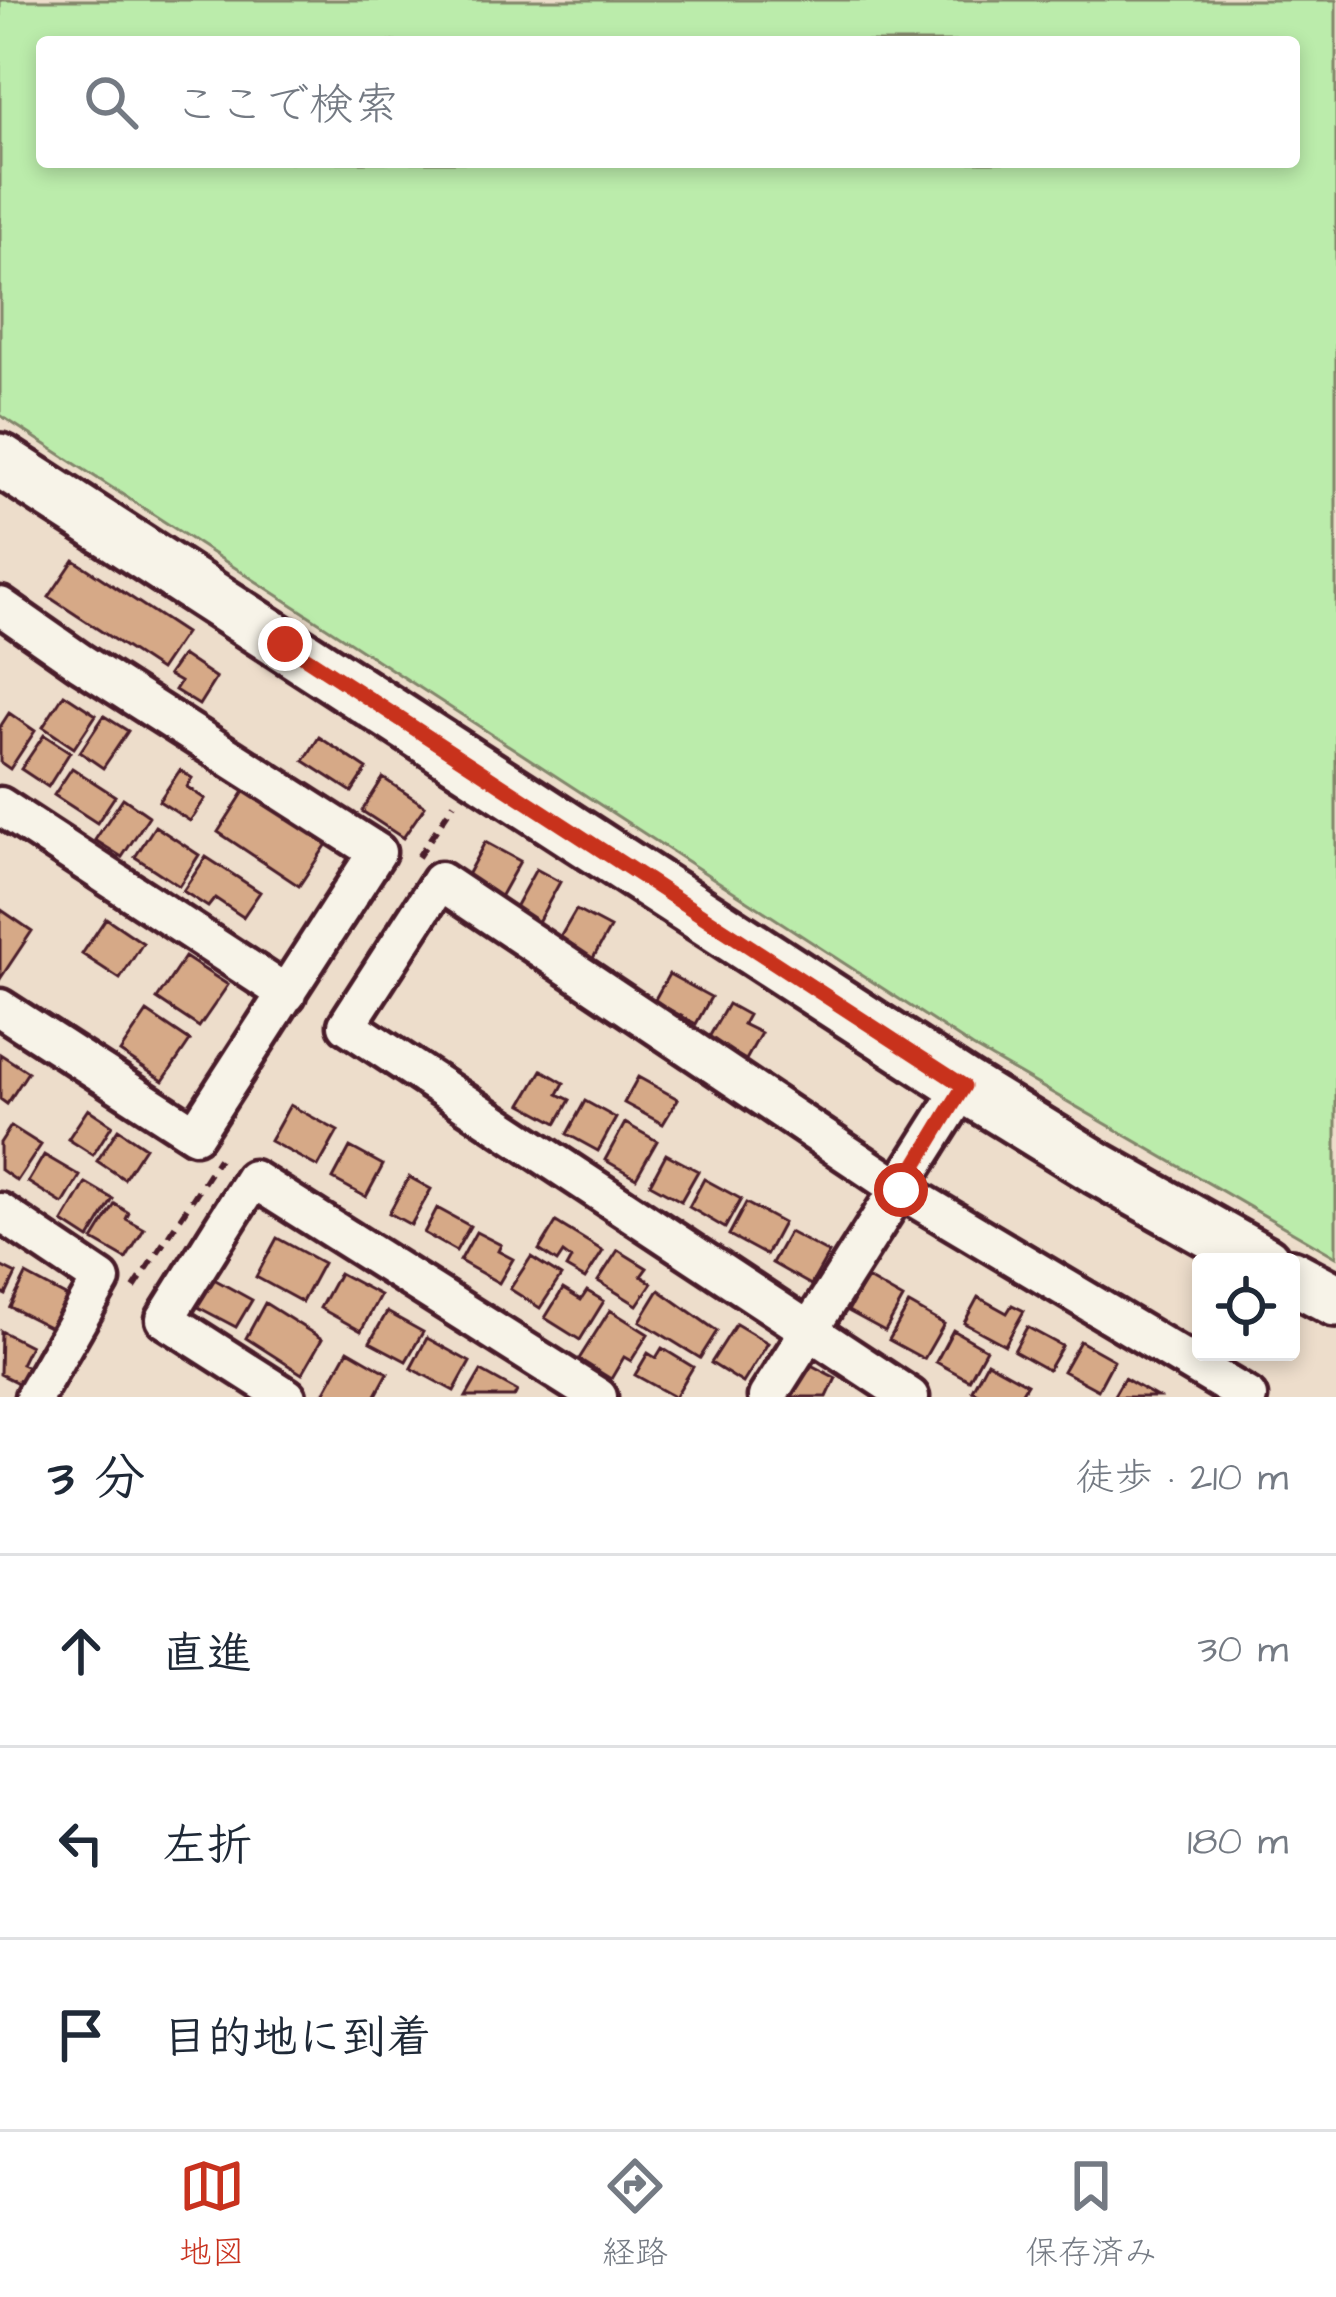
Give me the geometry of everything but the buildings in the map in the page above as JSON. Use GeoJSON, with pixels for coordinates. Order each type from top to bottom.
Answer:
{"type":"FeatureCollection","features":[{"type":"Feature","properties":{"kind":"street"},"geometry":{"type":"LineString","coordinates":[[0,462],[964,1086],[1248,1253]]}},
{"type":"Feature","properties":{"kind":"street"},"geometry":{"type":"LineString","coordinates":[[0,606],[377,852],[195,1134],[0,1008]]}},
{"type":"Feature","properties":{"kind":"street"},"geometry":{"type":"LineString","coordinates":[[0,806],[287,994]]}},
{"type":"Feature","properties":{"kind":"street"},"geometry":{"type":"LineString","coordinates":[[910,1397],[347,1025],[440,881],[901,1190],[1248,1397]]}},
{"type":"Feature","properties":{"kind":"street"},"geometry":{"type":"LineString","coordinates":[[767,1397],[964,1086]]}},
{"type":"Feature","properties":{"kind":"street"},"geometry":{"type":"LineString","coordinates":[[286,1397],[165,1319],[254,1179],[598,1397]]}},
{"type":"Feature","properties":{"kind":"street"},"geometry":{"type":"LineString","coordinates":[[0,1212],[101,1280],[34,1397]]}},
{"type":"Feature","properties":{"kind":"street"},"geometry":{"type":"LineString","coordinates":[[1300,1281],[1336,1300]]}},
{"type":"Feature","properties":{"kind":"green space"},"geometry":{"type":"Polygon","coordinates":[[[0,0],[1336,0],[1336,1257],[973,1047],[0,415],[0,0]]]}},
{"type":"Feature","properties":{"kind":"route"},"geometry":{"type":"LineString","coordinates":[[285,644],[964,1086],[901,1190]]}}]}
